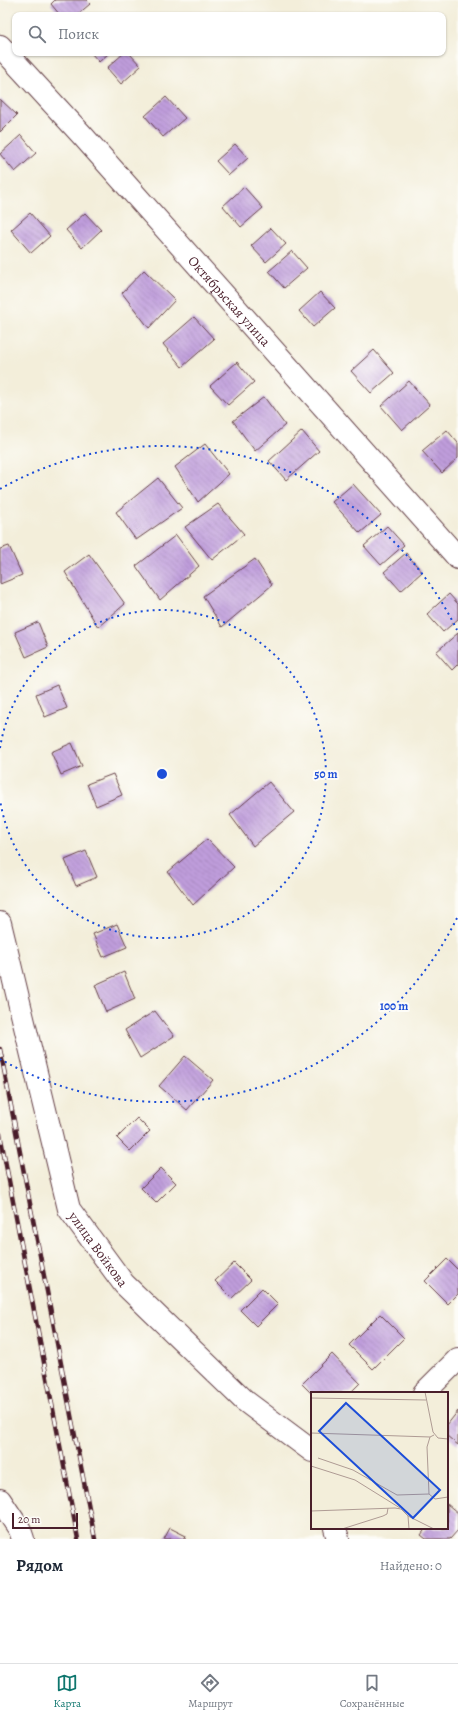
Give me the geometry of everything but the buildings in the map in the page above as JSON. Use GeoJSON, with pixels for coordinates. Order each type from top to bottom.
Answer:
{"type":"FeatureCollection","features":[{"type":"Feature","properties":{"kind":"street","name":"Октябрьская улица"},"geometry":{"type":"LineString","coordinates":[[0,46],[88,141],[458,558]]}},
{"type":"Feature","properties":{"kind":"street","name":"улица Войкова"},"geometry":{"type":"LineString","coordinates":[[0,923],[69,1210],[124,1284],[245,1401],[311,1450]]}},
{"type":"Feature","properties":{"kind":"street"},"geometry":{"type":"LineString","coordinates":[[425,1392],[458,1359]]}},
{"type":"Feature","properties":{"kind":"street"},"geometry":{"type":"LineString","coordinates":[[0,1500],[20,1530],[23,1539]]}},
{"type":"Feature","properties":{"kind":"street"},"geometry":{"type":"LineString","coordinates":[[335,1529],[338,1539]]}},
{"type":"Feature","properties":{"kind":"railway"},"geometry":{"type":"LineString","coordinates":[[0,1049],[95,1539]]}},
{"type":"Feature","properties":{"kind":"railway"},"geometry":{"type":"LineString","coordinates":[[0,1134],[78,1539]]}}]}
